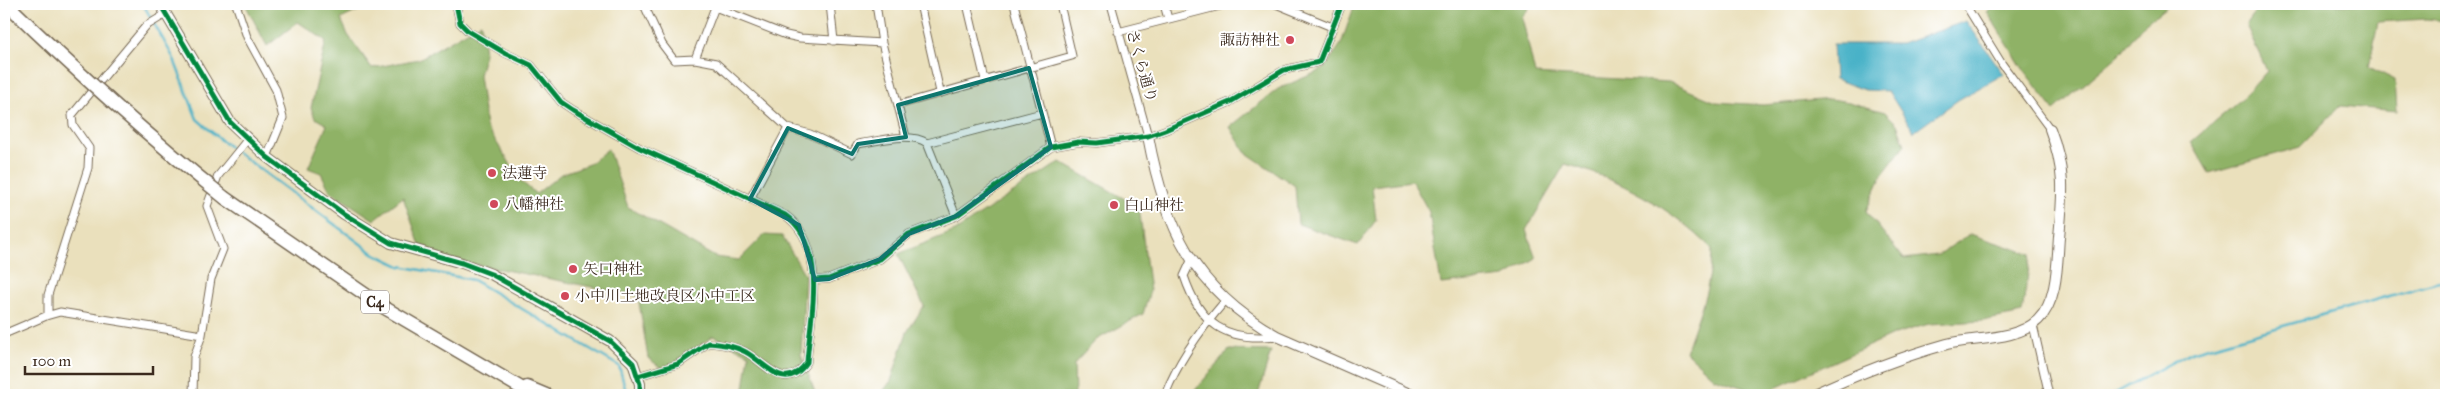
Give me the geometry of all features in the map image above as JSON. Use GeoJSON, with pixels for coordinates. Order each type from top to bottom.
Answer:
{"type":"FeatureCollection","features":[{"type":"Feature","properties":{"kind":"highway","name":"C4"},"geometry":{"type":"LineString","coordinates":[[7,4],[122,112],[254,224],[360,301],[518,395]]}},
{"type":"Feature","properties":{"kind":"highway","name":"C4"},"geometry":{"type":"LineString","coordinates":[[224,198],[385,308],[533,395]]}},
{"type":"Feature","properties":{"kind":"highway"},"geometry":{"type":"LineString","coordinates":[[500,375],[546,395]]}},
{"type":"Feature","properties":{"kind":"street"},"geometry":{"type":"LineString","coordinates":[[160,4],[230,122],[267,157],[344,214],[391,243],[462,263],[491,274],[610,341],[633,363],[638,376],[640,395]]}},
{"type":"Feature","properties":{"kind":"street"},"geometry":{"type":"LineString","coordinates":[[236,4],[247,38],[267,70],[276,90],[283,118],[267,157]]}},
{"type":"Feature","properties":{"kind":"street"},"geometry":{"type":"LineString","coordinates":[[456,4],[460,23],[468,31],[505,53],[531,65],[556,96],[573,110],[640,148],[785,215],[798,225],[807,245],[815,280],[807,362],[801,370],[788,376],[778,376],[749,354],[735,347],[708,343],[678,364],[638,376]]}},
{"type":"Feature","properties":{"kind":"street"},"geometry":{"type":"LineString","coordinates":[[830,4],[834,40]]}},
{"type":"Feature","properties":{"kind":"street"},"geometry":{"type":"LineString","coordinates":[[876,4],[882,43],[906,137]]}},
{"type":"Feature","properties":{"kind":"street"},"geometry":{"type":"LineString","coordinates":[[920,4],[940,92]]}},
{"type":"Feature","properties":{"kind":"street"},"geometry":{"type":"LineString","coordinates":[[967,4],[985,80]]}},
{"type":"Feature","properties":{"kind":"street"},"geometry":{"type":"LineString","coordinates":[[1014,4],[1029,68],[1051,147]]}},
{"type":"Feature","properties":{"kind":"street"},"geometry":{"type":"LineString","coordinates":[[898,105],[1072,56],[1060,4]]}},
{"type":"Feature","properties":{"kind":"street","name":"さくら通り"},"geometry":{"type":"LineString","coordinates":[[1111,4],[1148,136]]}},
{"type":"Feature","properties":{"kind":"street"},"geometry":{"type":"LineString","coordinates":[[1164,4],[1168,19]]}},
{"type":"Feature","properties":{"kind":"street"},"geometry":{"type":"LineString","coordinates":[[1118,32],[1228,4]]}},
{"type":"Feature","properties":{"kind":"street"},"geometry":{"type":"LineString","coordinates":[[815,280],[829,279],[880,259],[909,234],[956,216],[1051,147],[1078,142],[1098,144],[1148,136],[1230,102],[1284,70],[1319,62],[1342,4]]}},
{"type":"Feature","properties":{"kind":"street"},"geometry":{"type":"LineString","coordinates":[[1812,395],[1907,357],[1949,344],[2013,333],[2032,325],[2040,319],[2050,303],[2058,252],[2064,182],[2059,152],[2050,130],[2002,64],[1965,4]]}},
{"type":"Feature","properties":{"kind":"street"},"geometry":{"type":"LineString","coordinates":[[645,5],[662,44],[674,60],[695,59],[716,63],[788,128],[810,134],[852,154],[858,144],[906,137],[921,139],[927,143],[956,216]]}},
{"type":"Feature","properties":{"kind":"street"},"geometry":{"type":"LineString","coordinates":[[1280,5],[1332,27]]}},
{"type":"Feature","properties":{"kind":"street"},"geometry":{"type":"LineString","coordinates":[[695,59],[715,7],[786,35],[882,43]]}},
{"type":"Feature","properties":{"kind":"street"},"geometry":{"type":"LineString","coordinates":[[48,315],[48,295],[88,168],[90,148],[73,125],[72,115],[146,26],[166,14]]}},
{"type":"Feature","properties":{"kind":"street"},"geometry":{"type":"LineString","coordinates":[[927,143],[1042,112]]}},
{"type":"Feature","properties":{"kind":"street"},"geometry":{"type":"LineString","coordinates":[[750,199],[788,128]]}},
{"type":"Feature","properties":{"kind":"street"},"geometry":{"type":"LineString","coordinates":[[1148,136],[1171,222],[1191,261],[1225,300],[1258,325],[1277,336],[1412,395]]}},
{"type":"Feature","properties":{"kind":"street"},"geometry":{"type":"LineString","coordinates":[[193,395],[194,357],[202,335],[211,279],[223,249],[207,206],[218,176],[248,140]]}},
{"type":"Feature","properties":{"kind":"street"},"geometry":{"type":"LineString","coordinates":[[1191,261],[1184,276],[1208,321],[1220,329],[1256,338],[1277,336]]}},
{"type":"Feature","properties":{"kind":"street"},"geometry":{"type":"LineString","coordinates":[[1165,395],[1172,378],[1208,321],[1225,300]]}},
{"type":"Feature","properties":{"kind":"street"},"geometry":{"type":"LineString","coordinates":[[4,334],[48,315],[60,312],[202,335]]}},
{"type":"Feature","properties":{"kind":"street"},"geometry":{"type":"LineString","coordinates":[[2032,325],[2050,395]]}},
{"type":"Feature","properties":{"kind":"highlighted area"},"geometry":{"type":"Polygon","coordinates":[[[1029,68],[1051,147],[956,216],[909,234],[880,259],[829,279],[815,280],[799,225],[750,199],[788,128],[852,154],[858,144],[906,137],[898,105],[1029,68]]]}},
{"type":"Feature","properties":{"kind":"green space"},"geometry":{"type":"Polygon","coordinates":[[[245,4],[372,4],[341,19],[348,35],[372,68],[419,59],[481,23],[485,53],[479,75],[486,126],[522,182],[536,194],[561,174],[589,164],[608,149],[628,207],[715,257],[739,260],[764,235],[782,236],[805,275],[801,355],[816,395],[743,395],[749,354],[713,336],[664,370],[648,358],[638,296],[423,254],[403,197],[374,220],[330,191],[321,173],[308,168],[327,125],[315,118],[311,108],[326,41],[298,22],[267,46],[245,4]]]}},
{"type":"Feature","properties":{"kind":"green space"},"geometry":{"type":"Polygon","coordinates":[[[1355,4],[1532,4],[1522,17],[1535,74],[1669,82],[1716,102],[1763,105],[1831,99],[1885,112],[1897,124],[1905,145],[1882,175],[1866,211],[1904,259],[1938,255],[1970,234],[2031,254],[2022,313],[1983,321],[1929,324],[1895,334],[1762,394],[1714,378],[1686,352],[1707,289],[1712,249],[1697,234],[1662,208],[1625,186],[1585,170],[1565,164],[1526,230],[1536,258],[1505,277],[1441,284],[1429,212],[1412,181],[1372,186],[1376,220],[1358,245],[1298,224],[1295,186],[1245,152],[1230,127],[1278,89],[1324,69],[1341,44],[1355,4]]]}},
{"type":"Feature","properties":{"kind":"green space"},"geometry":{"type":"Polygon","coordinates":[[[1995,4],[2170,4],[2143,25],[2120,54],[2054,110],[2025,72],[1987,12],[1995,4]]]}},
{"type":"Feature","properties":{"kind":"green space"},"geometry":{"type":"Polygon","coordinates":[[[2261,4],[2446,4],[2446,21],[2426,19],[2378,22],[2369,67],[2395,80],[2397,111],[2340,106],[2300,147],[2209,173],[2191,142],[2245,96],[2267,71],[2246,25],[2261,4]]]}},
{"type":"Feature","properties":{"kind":"green space"},"geometry":{"type":"Polygon","coordinates":[[[1060,162],[1139,207],[1150,291],[1143,314],[1096,340],[1074,364],[1075,395],[880,395],[891,381],[907,332],[924,306],[898,254],[955,231],[1060,162]]]}},
{"type":"Feature","properties":{"kind":"green space"},"geometry":{"type":"Polygon","coordinates":[[[1229,350],[1271,351],[1258,395],[1191,395],[1229,350]]]}},
{"type":"Feature","properties":{"kind":"water"},"geometry":{"type":"Polygon","coordinates":[[[1966,21],[2004,74],[1958,100],[1914,132],[1888,91],[1865,90],[1835,79],[1833,44],[1901,44],[1966,21]]]}},
{"type":"Feature","properties":{"kind":"waterway"},"geometry":{"type":"LineString","coordinates":[[143,4],[173,57],[197,119],[222,141],[373,253],[400,266],[473,280],[619,366],[627,395]]}},
{"type":"Feature","properties":{"kind":"waterway"},"geometry":{"type":"LineString","coordinates":[[2112,395],[2191,352],[2446,280]]}},
{"type":"Feature","properties":{"kind":"cycle path"},"geometry":{"type":"LineString","coordinates":[[160,4],[230,122],[267,157],[344,214],[391,243],[462,263],[491,274],[610,341],[633,363],[640,384],[640,395]]}},
{"type":"Feature","properties":{"kind":"cycle path"},"geometry":{"type":"LineString","coordinates":[[456,4],[460,23],[468,31],[505,53],[531,65],[561,102],[573,110],[640,148],[785,215],[799,228],[807,245],[812,263],[814,283],[807,362],[799,371],[792,375],[778,374],[740,349],[708,343],[678,364],[638,376]]}},
{"type":"Feature","properties":{"kind":"cycle path"},"geometry":{"type":"LineString","coordinates":[[815,280],[829,279],[880,259],[909,234],[956,216],[1051,147],[1078,142],[1097,143],[1148,136],[1230,102],[1284,70],[1319,62],[1342,4]]}},
{"type":"Feature","properties":{"kind":"place","name":"諏訪神社"},"geometry":{"type":"Point","coordinates":[1290,40]}},
{"type":"Feature","properties":{"kind":"place","name":"法蓮寺"},"geometry":{"type":"Point","coordinates":[492,173]}},
{"type":"Feature","properties":{"kind":"place","name":"八幡神社"},"geometry":{"type":"Point","coordinates":[494,204]}},
{"type":"Feature","properties":{"kind":"place","name":"白山神社"},"geometry":{"type":"Point","coordinates":[1114,205]}},
{"type":"Feature","properties":{"kind":"place","name":"矢口神社"},"geometry":{"type":"Point","coordinates":[573,269]}},
{"type":"Feature","properties":{"kind":"place","name":"小中川土地改良区小中工区"},"geometry":{"type":"Point","coordinates":[565,296]}}]}
